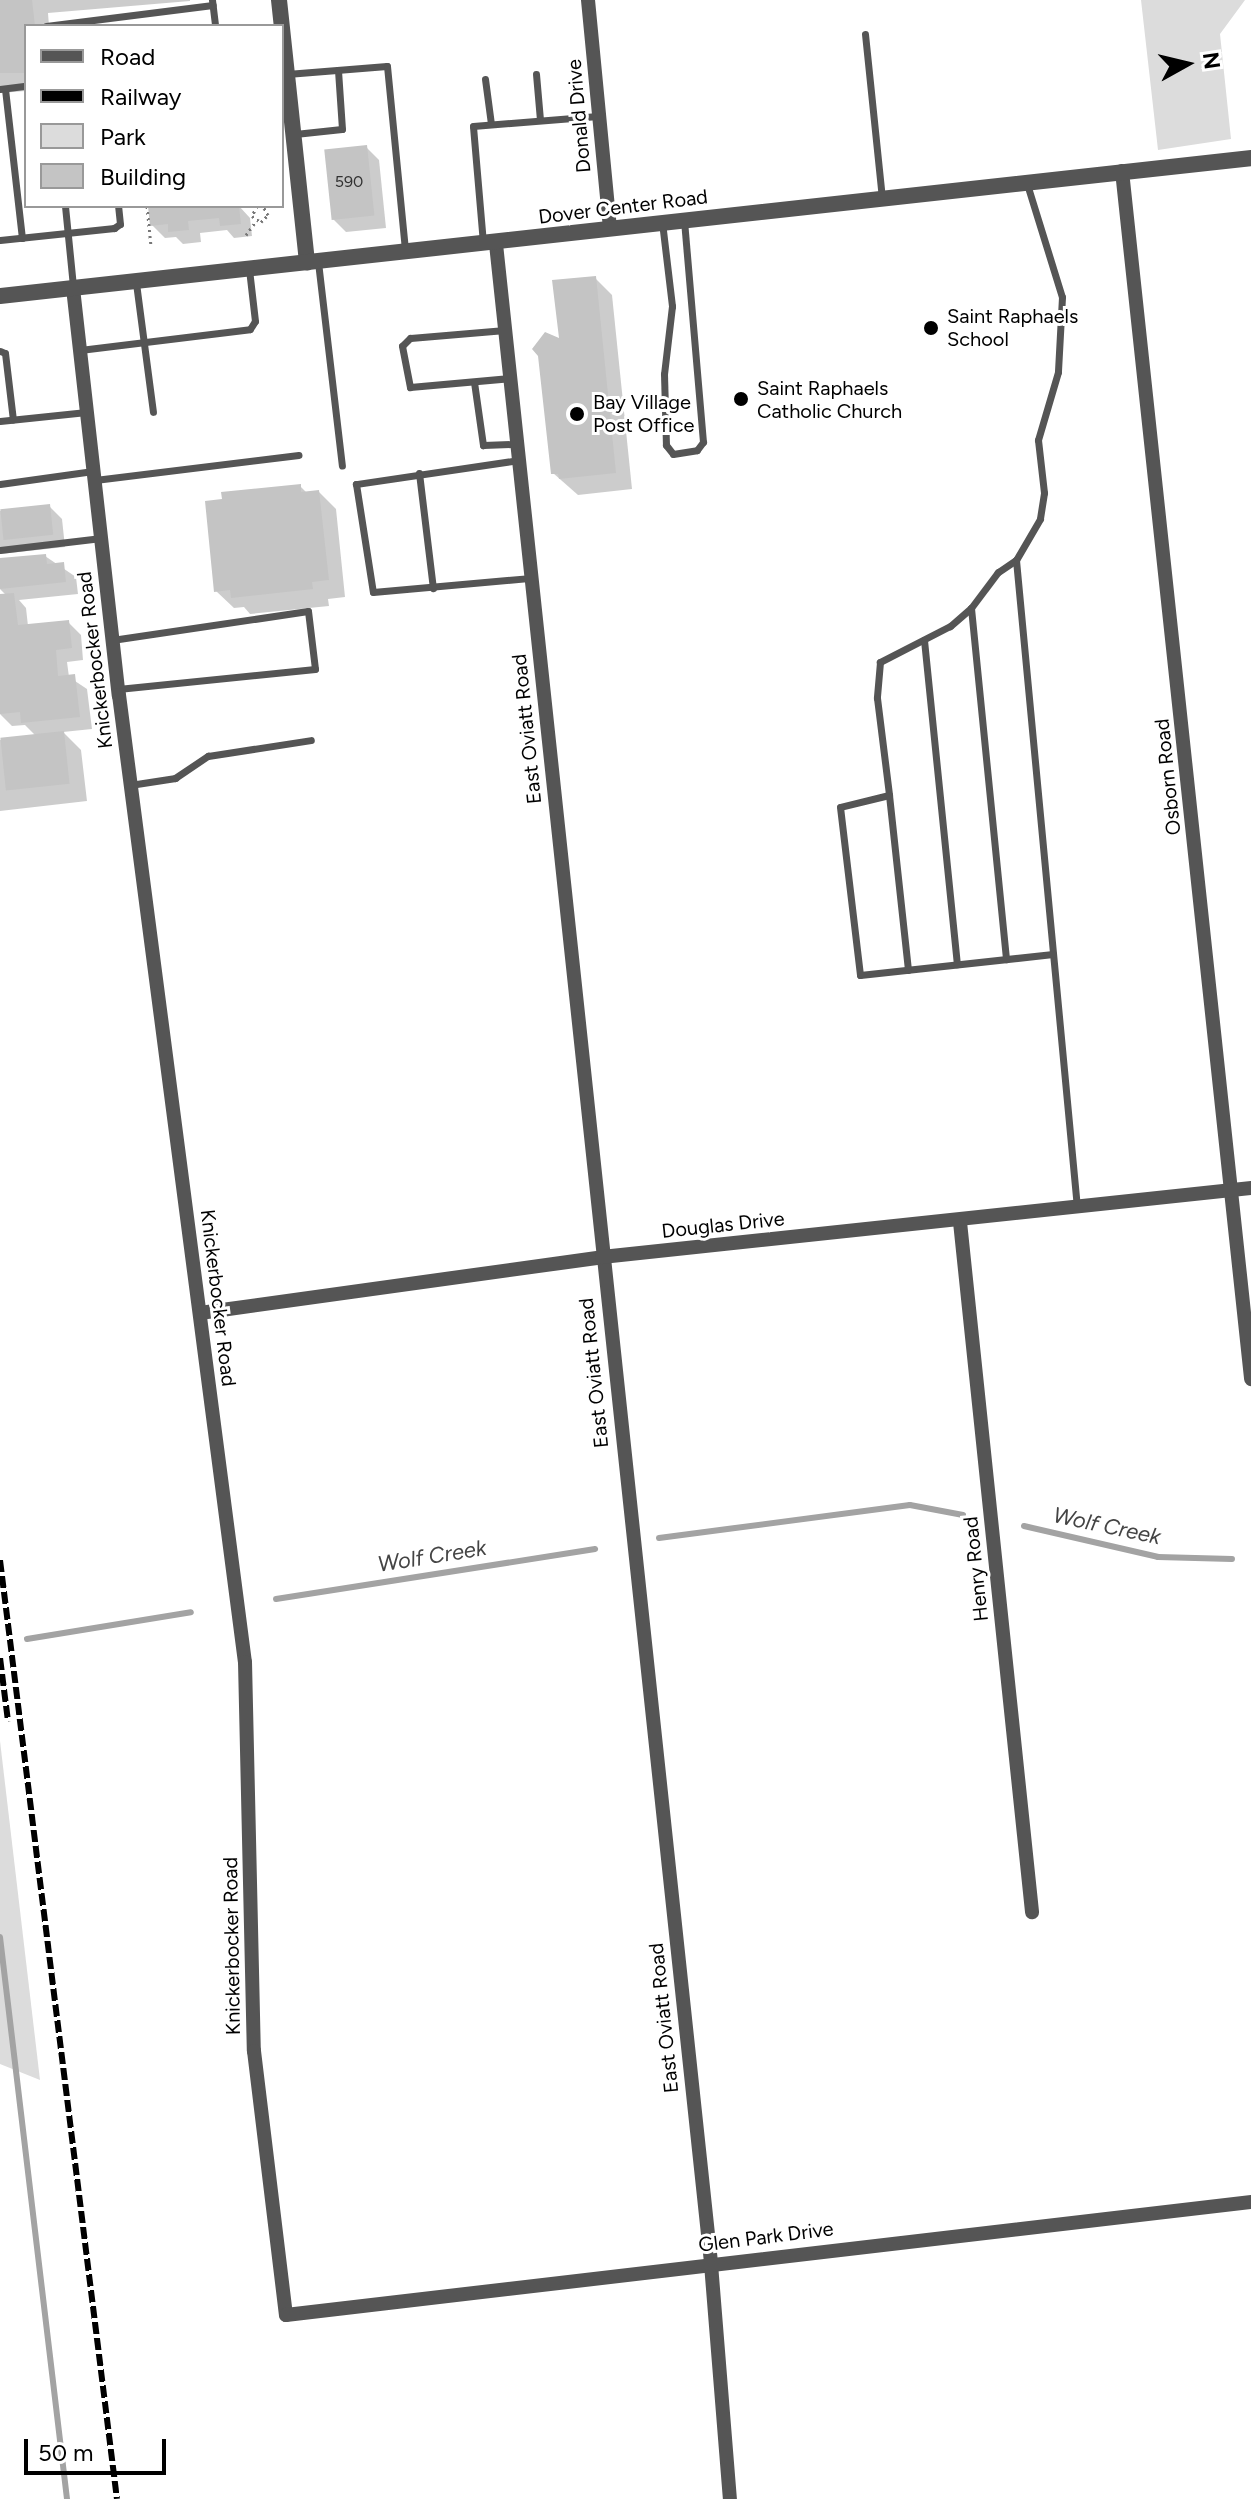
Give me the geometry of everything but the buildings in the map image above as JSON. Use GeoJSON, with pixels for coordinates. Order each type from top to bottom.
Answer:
{"type":"FeatureCollection","features":[{"type":"Feature","properties":{"kind":"street"},"geometry":{"type":"LineString","coordinates":[[279,0],[281,24]]}},
{"type":"Feature","properties":{"kind":"street","name":"Donald Drive"},"geometry":{"type":"LineString","coordinates":[[588,0],[610,228]]}},
{"type":"Feature","properties":{"kind":"street"},"geometry":{"type":"LineString","coordinates":[[284,48],[293,135],[313,262]]}},
{"type":"Feature","properties":{"kind":"street","name":"Dover Center Road"},"geometry":{"type":"LineString","coordinates":[[0,296],[1251,158]]}},
{"type":"Feature","properties":{"kind":"street","name":"Osborn Road"},"geometry":{"type":"LineString","coordinates":[[1122,171],[1251,1379]]}},
{"type":"Feature","properties":{"kind":"street","name":"East Oviatt Road"},"geometry":{"type":"LineString","coordinates":[[490,244],[511,378],[711,2264],[730,2499]]}},
{"type":"Feature","properties":{"kind":"street","name":"Knickerbocker Road"},"geometry":{"type":"LineString","coordinates":[[73,288],[130,785],[245,1662],[254,2051],[286,2315]]}},
{"type":"Feature","properties":{"kind":"street","name":"Douglas Drive"},"geometry":{"type":"LineString","coordinates":[[200,1313],[602,1257],[960,1222],[1251,1188]]}},
{"type":"Feature","properties":{"kind":"street","name":"Henry Road"},"geometry":{"type":"LineString","coordinates":[[960,1222],[1032,1912]]}},
{"type":"Feature","properties":{"kind":"street","name":"Glen Park Drive"},"geometry":{"type":"LineString","coordinates":[[286,2315],[1251,2202]]}},
{"type":"Feature","properties":{"kind":"lane"},"geometry":{"type":"LineString","coordinates":[[60,24],[212,2],[215,24]]}},
{"type":"Feature","properties":{"kind":"lane"},"geometry":{"type":"LineString","coordinates":[[865,34],[882,198]]}},
{"type":"Feature","properties":{"kind":"lane"},"geometry":{"type":"LineString","coordinates":[[287,74],[387,66],[405,253]]}},
{"type":"Feature","properties":{"kind":"lane"},"geometry":{"type":"LineString","coordinates":[[293,135],[342,129],[338,70]]}},
{"type":"Feature","properties":{"kind":"lane"},"geometry":{"type":"LineString","coordinates":[[536,74],[540,120]]}},
{"type":"Feature","properties":{"kind":"lane"},"geometry":{"type":"LineString","coordinates":[[485,79],[491,124]]}},
{"type":"Feature","properties":{"kind":"lane"},"geometry":{"type":"LineString","coordinates":[[22,238],[2,89],[24,86]]}},
{"type":"Feature","properties":{"kind":"lane"},"geometry":{"type":"LineString","coordinates":[[490,244],[473,126],[600,116]]}},
{"type":"Feature","properties":{"kind":"lane"},"geometry":{"type":"LineString","coordinates":[[908,970],[877,698],[880,662],[924,640],[971,608],[998,572],[1016,560],[1040,519],[1044,493],[1038,440],[1058,372],[1061,331],[1055,262],[1035,222],[1027,182]]}},
{"type":"Feature","properties":{"kind":"lane"},"geometry":{"type":"LineString","coordinates":[[65,208],[73,288]]}},
{"type":"Feature","properties":{"kind":"lane"},"geometry":{"type":"LineString","coordinates":[[0,240],[114,228],[120,224],[118,208]]}},
{"type":"Feature","properties":{"kind":"lane"},"geometry":{"type":"LineString","coordinates":[[662,222],[672,306],[664,374],[666,445],[673,454],[697,450],[703,442],[683,220]]}},
{"type":"Feature","properties":{"kind":"lane"},"geometry":{"type":"LineString","coordinates":[[313,262],[342,466]]}},
{"type":"Feature","properties":{"kind":"lane"},"geometry":{"type":"LineString","coordinates":[[80,350],[250,329],[255,321],[249,269]]}},
{"type":"Feature","properties":{"kind":"lane"},"geometry":{"type":"LineString","coordinates":[[136,281],[153,412]]}},
{"type":"Feature","properties":{"kind":"lane"},"geometry":{"type":"LineString","coordinates":[[505,330],[405,340],[410,387],[511,378]]}},
{"type":"Feature","properties":{"kind":"lane"},"geometry":{"type":"LineString","coordinates":[[0,351],[5,353],[13,420]]}},
{"type":"Feature","properties":{"kind":"lane"},"geometry":{"type":"LineString","coordinates":[[474,382],[483,445],[518,452]]}},
{"type":"Feature","properties":{"kind":"lane"},"geometry":{"type":"LineString","coordinates":[[0,421],[87,412]]}},
{"type":"Feature","properties":{"kind":"lane"},"geometry":{"type":"LineString","coordinates":[[518,452],[356,484],[373,592],[531,578]]}},
{"type":"Feature","properties":{"kind":"lane"},"geometry":{"type":"LineString","coordinates":[[0,484],[298,455]]}},
{"type":"Feature","properties":{"kind":"lane"},"geometry":{"type":"LineString","coordinates":[[419,473],[433,588]]}},
{"type":"Feature","properties":{"kind":"lane"},"geometry":{"type":"LineString","coordinates":[[0,550],[101,538]]}},
{"type":"Feature","properties":{"kind":"lane"},"geometry":{"type":"LineString","coordinates":[[1016,560],[1077,1209]]}},
{"type":"Feature","properties":{"kind":"lane"},"geometry":{"type":"LineString","coordinates":[[971,608],[1006,959]]}},
{"type":"Feature","properties":{"kind":"lane"},"geometry":{"type":"LineString","coordinates":[[112,640],[308,611],[315,669],[118,689]]}},
{"type":"Feature","properties":{"kind":"lane"},"geometry":{"type":"LineString","coordinates":[[924,640],[957,964]]}},
{"type":"Feature","properties":{"kind":"lane"},"geometry":{"type":"LineString","coordinates":[[130,785],[175,778],[208,756],[311,740]]}},
{"type":"Feature","properties":{"kind":"lane"},"geometry":{"type":"LineString","coordinates":[[889,795],[840,807],[860,975],[1053,954]]}},
{"type":"Feature","properties":{"kind":"path"},"geometry":{"type":"LineString","coordinates":[[147,208],[151,246]]}},
{"type":"Feature","properties":{"kind":"path"},"geometry":{"type":"LineString","coordinates":[[246,235],[256,221],[254,208]]}},
{"type":"Feature","properties":{"kind":"path"},"geometry":{"type":"LineString","coordinates":[[256,221],[266,220],[266,208]]}},
{"type":"Feature","properties":{"kind":"green space"},"geometry":{"type":"Polygon","coordinates":[[[1141,0],[1245,0],[1220,34],[1231,139],[1158,150],[1141,0]]]}},
{"type":"Feature","properties":{"kind":"green space"},"geometry":{"type":"Polygon","coordinates":[[[0,1741],[40,2080],[0,2064],[0,1741]]]}},
{"type":"Feature","properties":{"kind":"waterway","name":"Wolf Creek"},"geometry":{"type":"LineString","coordinates":[[659,1538],[910,1505],[963,1515]]}},
{"type":"Feature","properties":{"kind":"waterway","name":"Wolf Creek"},"geometry":{"type":"LineString","coordinates":[[1024,1526],[1158,1557],[1232,1559]]}},
{"type":"Feature","properties":{"kind":"waterway","name":"Wolf Creek"},"geometry":{"type":"LineString","coordinates":[[276,1599],[595,1549]]}},
{"type":"Feature","properties":{"kind":"waterway","name":"Wolf Creek"},"geometry":{"type":"LineString","coordinates":[[27,1639],[191,1612]]}},
{"type":"Feature","properties":{"kind":"waterway"},"geometry":{"type":"LineString","coordinates":[[0,1937],[67,2499]]}},
{"type":"Feature","properties":{"kind":"railway"},"geometry":{"type":"LineString","coordinates":[[0,1560],[117,2499]]}},
{"type":"Feature","properties":{"kind":"railway"},"geometry":{"type":"LineString","coordinates":[[0,1658],[8,1721]]}},
{"type":"Feature","properties":{"kind":"place","name":"Saint Raphaels School"},"geometry":{"type":"Point","coordinates":[931,328]}},
{"type":"Feature","properties":{"kind":"place","name":"Saint Raphaels Catholic Church"},"geometry":{"type":"Point","coordinates":[741,399]}},
{"type":"Feature","properties":{"kind":"place","name":"Bay Village Post Office"},"geometry":{"type":"Point","coordinates":[577,414]}}]}
